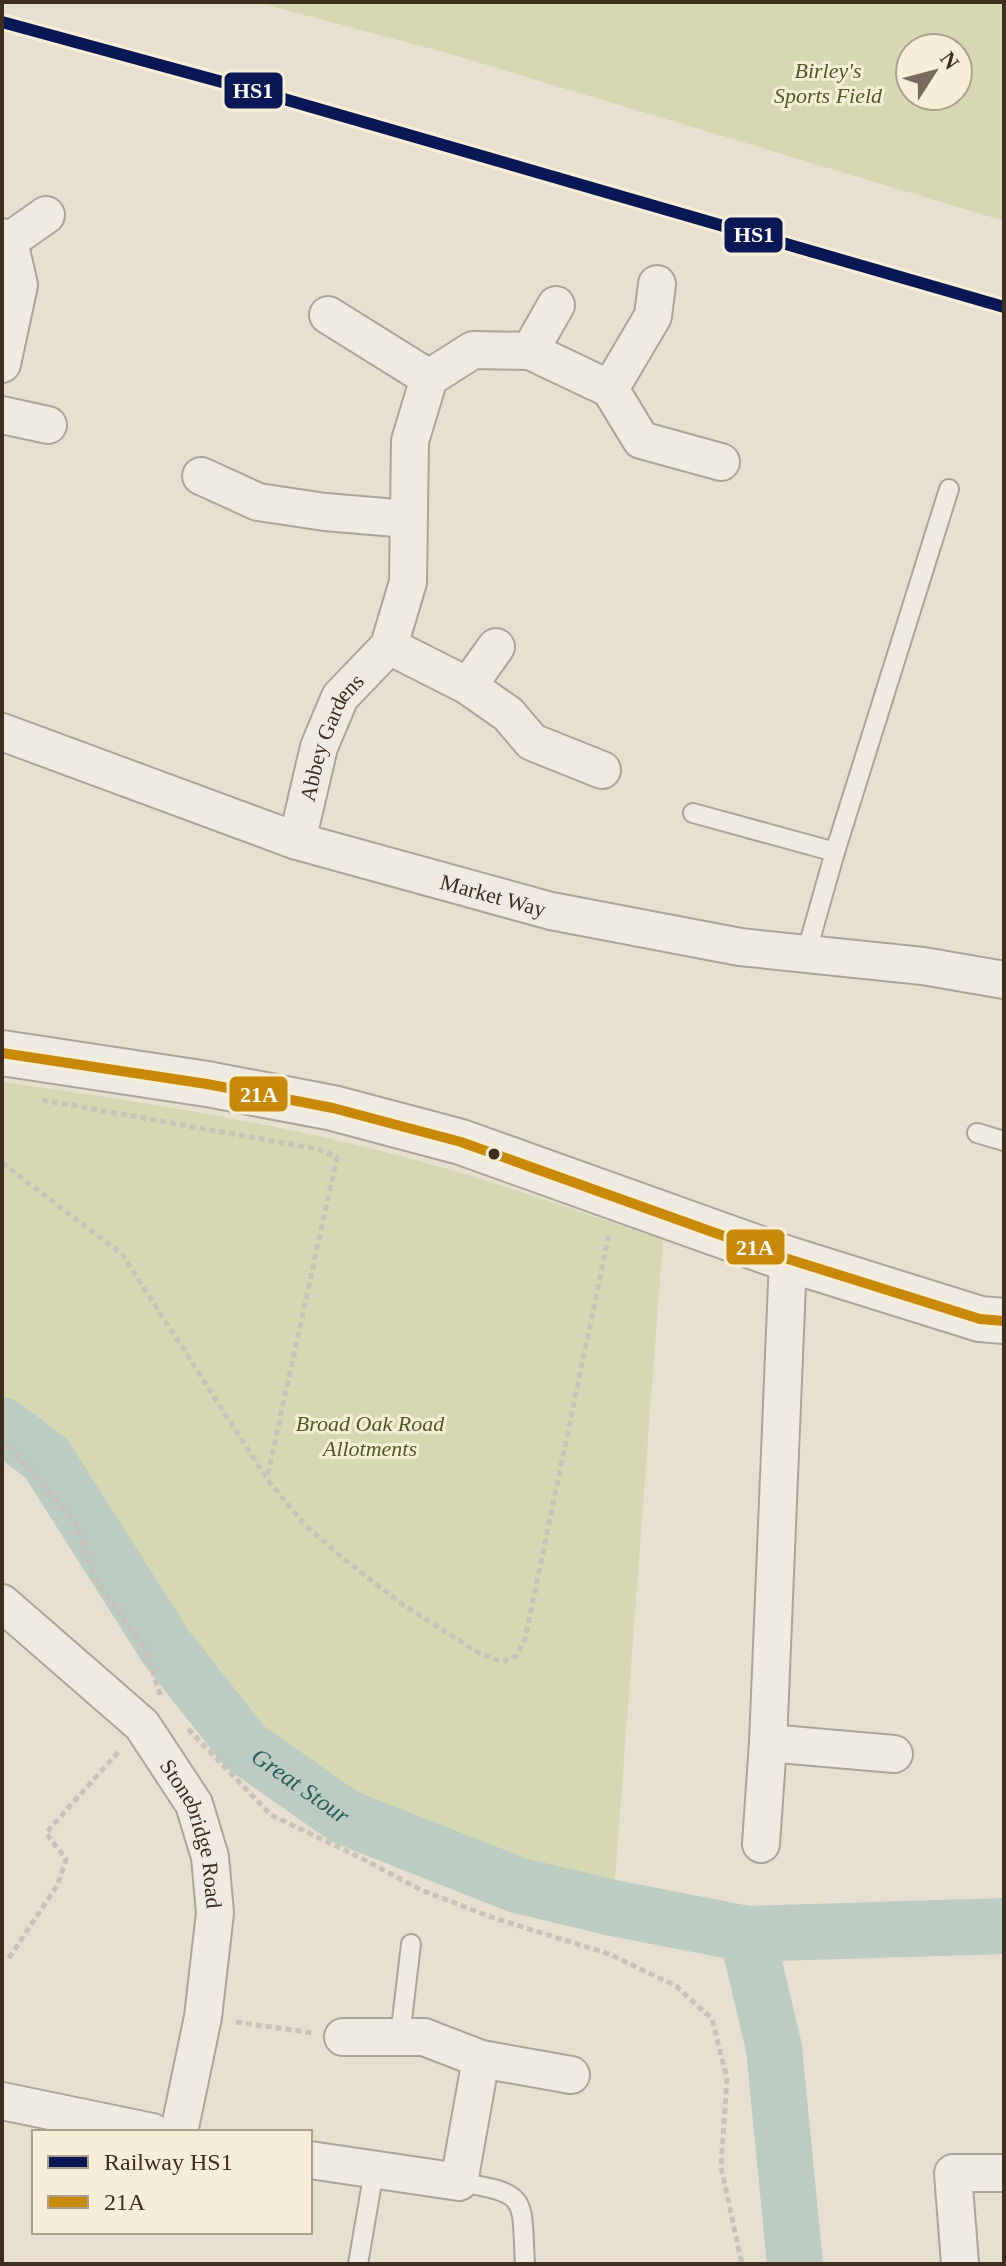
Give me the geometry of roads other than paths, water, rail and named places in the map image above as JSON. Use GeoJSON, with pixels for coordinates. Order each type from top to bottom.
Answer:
{"type":"FeatureCollection","features":[{"type":"Feature","properties":{"kind":"street"},"geometry":{"type":"LineString","coordinates":[[2,364],[19,285],[5,239],[46,215]]}},
{"type":"Feature","properties":{"kind":"street"},"geometry":{"type":"LineString","coordinates":[[610,389],[653,316],[657,284]]}},
{"type":"Feature","properties":{"kind":"street"},"geometry":{"type":"LineString","coordinates":[[530,351],[556,305]]}},
{"type":"Feature","properties":{"kind":"street"},"geometry":{"type":"LineString","coordinates":[[328,315],[429,378],[473,350],[530,351],[610,389],[641,440],[721,462]]}},
{"type":"Feature","properties":{"kind":"street","name":"Abbey Gardens"},"geometry":{"type":"LineString","coordinates":[[297,841],[319,747],[340,697],[389,646],[408,582],[410,441],[429,378]]}},
{"type":"Feature","properties":{"kind":"street"},"geometry":{"type":"LineString","coordinates":[[2,415],[48,425]]}},
{"type":"Feature","properties":{"kind":"street"},"geometry":{"type":"LineString","coordinates":[[201,476],[258,502],[408,519]]}},
{"type":"Feature","properties":{"kind":"street"},"geometry":{"type":"LineString","coordinates":[[389,646],[468,686],[508,714],[532,742],[602,770]]}},
{"type":"Feature","properties":{"kind":"street"},"geometry":{"type":"LineString","coordinates":[[468,686],[496,647]]}},
{"type":"Feature","properties":{"kind":"street","name":"Market Way"},"geometry":{"type":"LineString","coordinates":[[2,732],[297,841],[551,911],[740,947],[923,966],[1004,980]]}},
{"type":"Feature","properties":{"kind":"street"},"geometry":{"type":"LineString","coordinates":[[2,1053],[207,1084],[333,1108],[461,1142],[788,1259],[980,1319],[1004,1321]]}},
{"type":"Feature","properties":{"kind":"street"},"geometry":{"type":"LineString","coordinates":[[761,1844],[788,1259]]}},
{"type":"Feature","properties":{"kind":"street","name":"Stonebridge Road"},"geometry":{"type":"LineString","coordinates":[[2,1603],[152,1712],[194,1804],[210,1857],[215,1913],[203,2017],[179,2130]]}},
{"type":"Feature","properties":{"kind":"street"},"geometry":{"type":"LineString","coordinates":[[768,1743],[894,1754]]}},
{"type":"Feature","properties":{"kind":"street"},"geometry":{"type":"LineString","coordinates":[[343,2037],[424,2037],[481,2059],[571,2075]]}},
{"type":"Feature","properties":{"kind":"street"},"geometry":{"type":"LineString","coordinates":[[312,2160],[459,2182],[481,2059]]}},
{"type":"Feature","properties":{"kind":"street"},"geometry":{"type":"LineString","coordinates":[[2,2101],[142,2130]]}},
{"type":"Feature","properties":{"kind":"street"},"geometry":{"type":"LineString","coordinates":[[960,2264],[953,2173],[1004,2173]]}},
{"type":"Feature","properties":{"kind":"lane"},"geometry":{"type":"LineString","coordinates":[[806,954],[949,489]]}},
{"type":"Feature","properties":{"kind":"lane"},"geometry":{"type":"LineString","coordinates":[[693,813],[835,852]]}},
{"type":"Feature","properties":{"kind":"lane"},"geometry":{"type":"LineString","coordinates":[[977,1133],[1004,1141]]}},
{"type":"Feature","properties":{"kind":"lane"},"geometry":{"type":"LineString","coordinates":[[400,2037],[411,1944]]}},
{"type":"Feature","properties":{"kind":"lane"},"geometry":{"type":"LineString","coordinates":[[358,2264],[374,2171]]}},
{"type":"Feature","properties":{"kind":"lane"},"geometry":{"type":"LineString","coordinates":[[459,2182],[497,2188],[512,2194],[522,2208],[525,2264]]}},
{"type":"Feature","properties":{"kind":"waterway","name":"Great Stour"},"geometry":{"type":"LineString","coordinates":[[2,1425],[46,1458],[166,1647],[245,1747],[345,1817],[517,1885],[613,1908],[747,1934],[1004,1926]]}},
{"type":"Feature","properties":{"kind":"waterway","name":"Great Stour"},"geometry":{"type":"LineString","coordinates":[[747,1934],[774,2048],[795,2264]]}},
{"type":"Feature","properties":{"kind":"rail line","name":"HS1"},"geometry":{"type":"LineString","coordinates":[[2,22],[270,95],[1004,307]]}},
{"type":"Feature","properties":{"kind":"park label","name":"Birley's Sports Field"},"geometry":{"type":"Point","coordinates":[828,82]}},
{"type":"Feature","properties":{"kind":"park label","name":"Broad Oak Road Allotments"},"geometry":{"type":"Point","coordinates":[370,1436]}}]}
